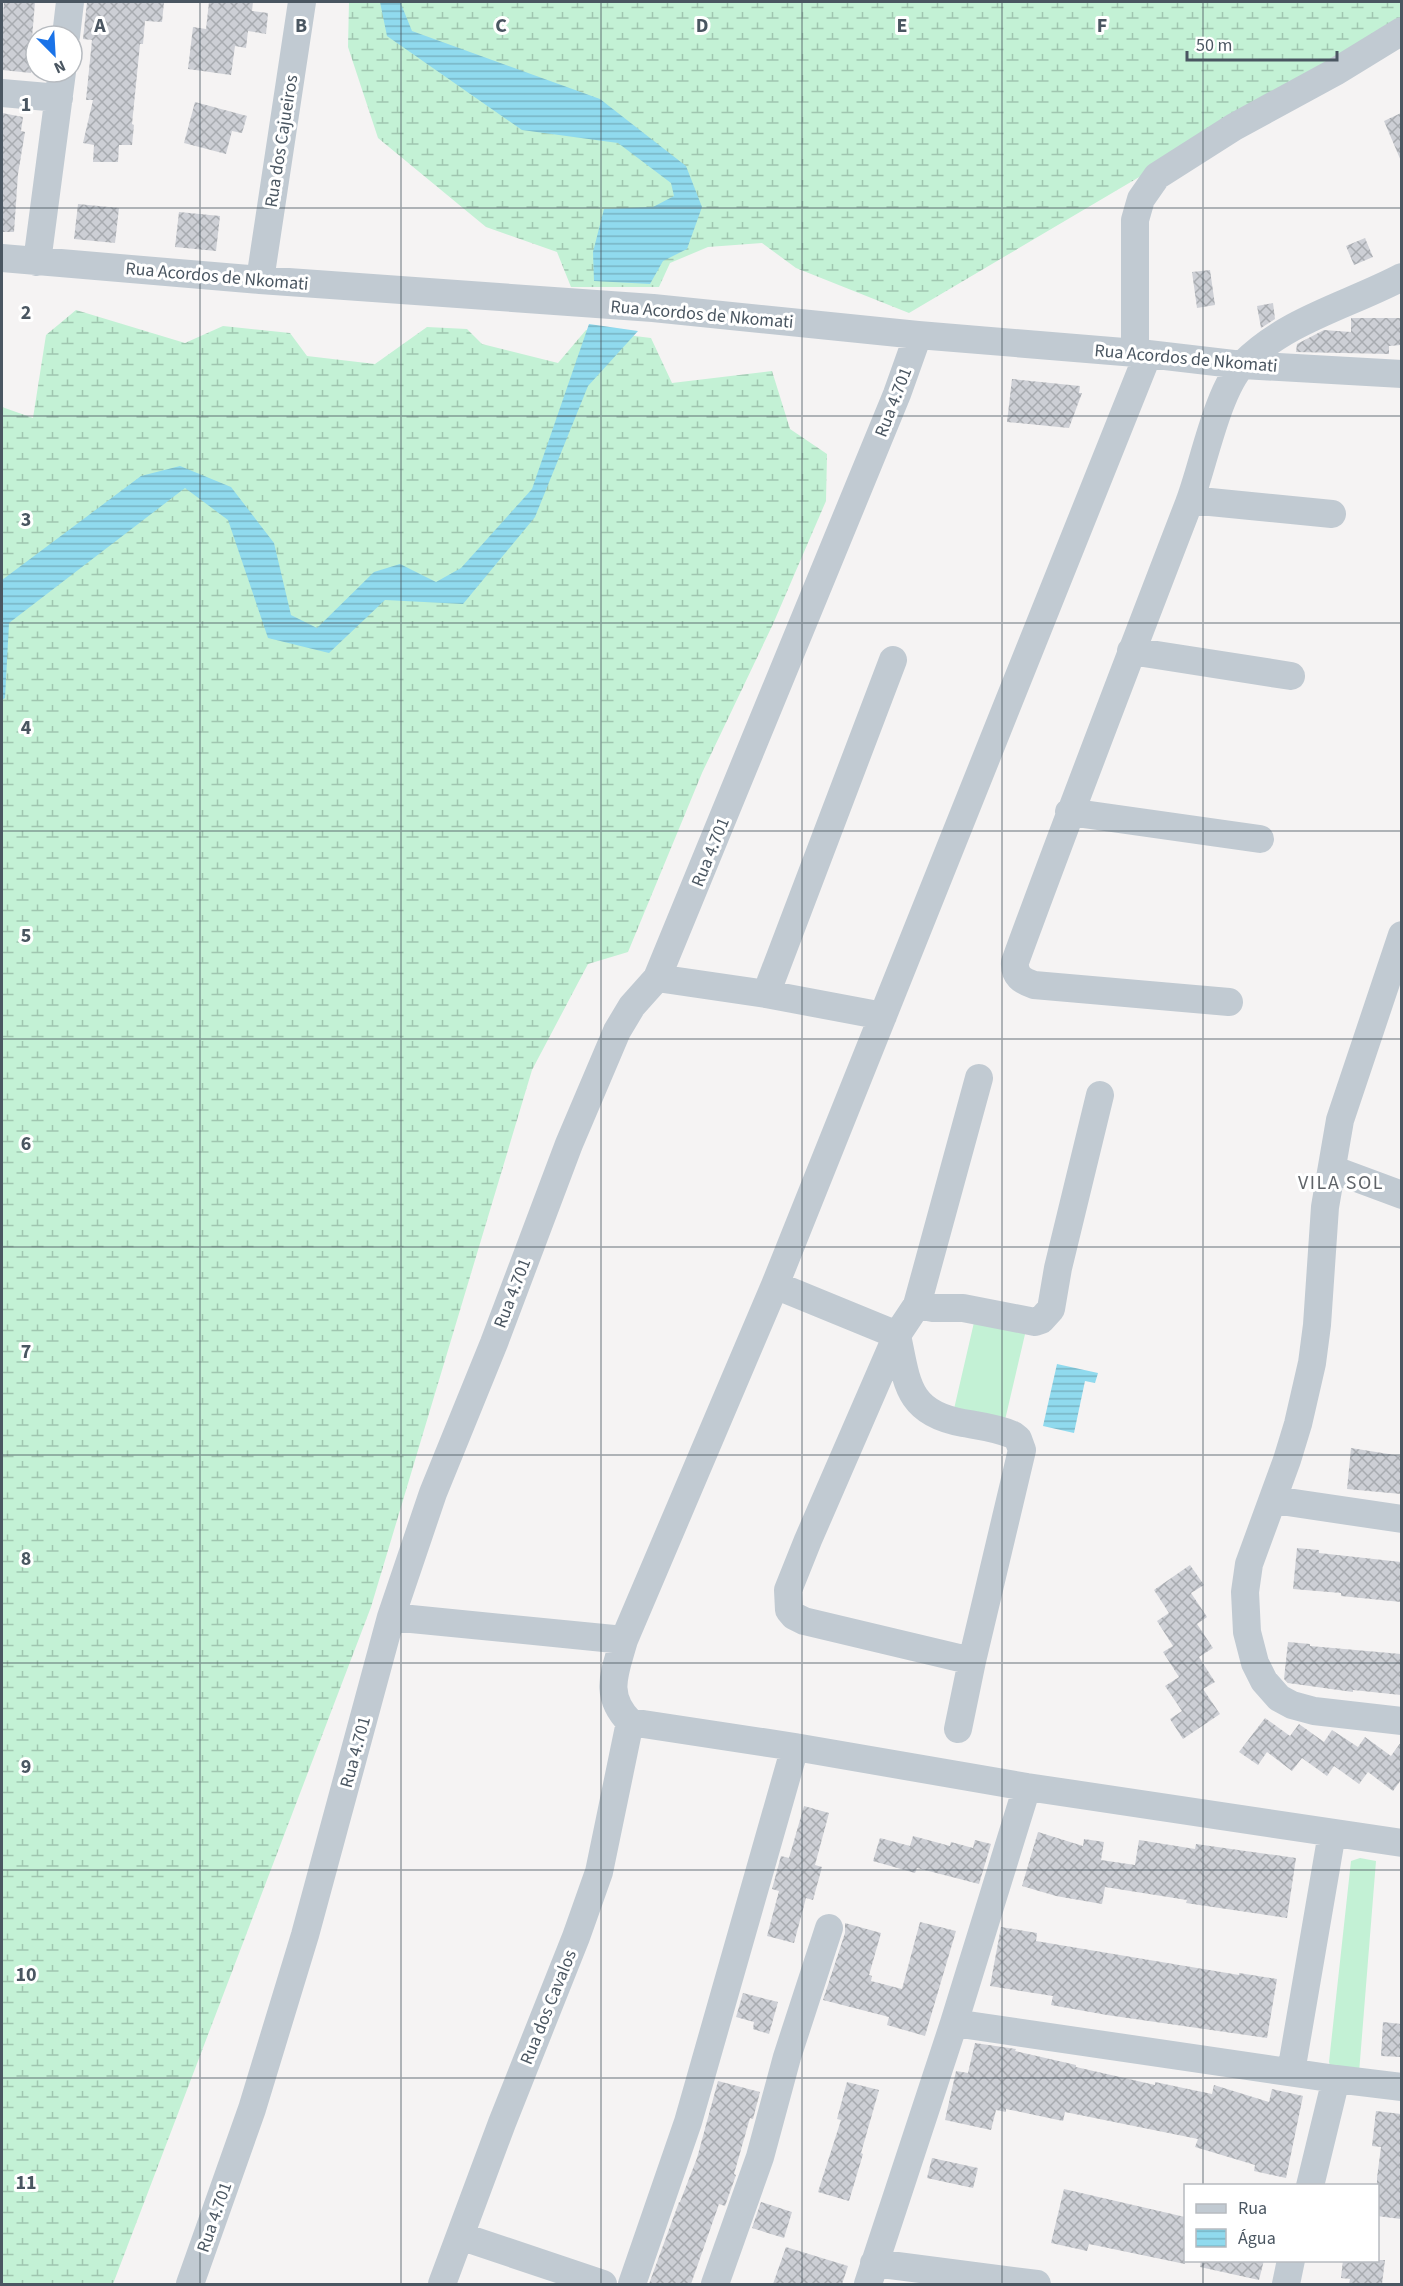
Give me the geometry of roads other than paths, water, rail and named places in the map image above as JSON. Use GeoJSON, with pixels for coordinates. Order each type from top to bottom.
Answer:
{"type":"FeatureCollection","features":[{"type":"Feature","properties":{"kind":"street"},"geometry":{"type":"LineString","coordinates":[[67,24],[70,2]]}},
{"type":"Feature","properties":{"kind":"street","name":"Rua dos Cajueiros"},"geometry":{"type":"LineString","coordinates":[[260,280],[302,2]]}},
{"type":"Feature","properties":{"kind":"street"},"geometry":{"type":"LineString","coordinates":[[1401,31],[1335,72],[1234,127],[1157,176],[1141,199],[1135,220],[1141,353],[883,1016],[775,1285],[624,1640],[612,1684],[620,1713],[630,1722],[795,1747],[1027,1787],[1401,1843]]}},
{"type":"Feature","properties":{"kind":"street"},"geometry":{"type":"LineString","coordinates":[[2,93],[60,85],[37,262]]}},
{"type":"Feature","properties":{"kind":"street","name":"Rua Acordos de Nkomati"},"geometry":{"type":"LineString","coordinates":[[2,258],[260,280],[653,308],[918,335],[1141,353],[1242,365],[1401,374]]}},
{"type":"Feature","properties":{"kind":"street"},"geometry":{"type":"LineString","coordinates":[[1229,1002],[1035,985],[1025,982],[1018,976],[1014,969],[1015,962],[1069,813],[1190,500],[1223,398],[1242,365],[1287,330],[1401,277]]}},
{"type":"Feature","properties":{"kind":"street","name":"Rua 4.701"},"geometry":{"type":"LineString","coordinates":[[190,2284],[252,2109],[306,1935],[391,1617],[433,1493],[494,1343],[569,1144],[617,1031],[632,1006],[657,978],[897,394],[918,335]]}},
{"type":"Feature","properties":{"kind":"street"},"geometry":{"type":"LineString","coordinates":[[1190,500],[1332,514]]}},
{"type":"Feature","properties":{"kind":"street"},"geometry":{"type":"LineString","coordinates":[[1131,651],[1291,676]]}},
{"type":"Feature","properties":{"kind":"street"},"geometry":{"type":"LineString","coordinates":[[766,994],[893,660]]}},
{"type":"Feature","properties":{"kind":"street"},"geometry":{"type":"LineString","coordinates":[[1069,813],[1260,839]]}},
{"type":"Feature","properties":{"kind":"street"},"geometry":{"type":"LineString","coordinates":[[1401,935],[1340,1120],[1325,1207],[1317,1325],[1312,1363],[1298,1424],[1274,1500],[1249,1564],[1245,1592],[1247,1632],[1255,1663],[1264,1681],[1280,1698],[1292,1705],[1314,1711],[1401,1721]]}},
{"type":"Feature","properties":{"kind":"street"},"geometry":{"type":"LineString","coordinates":[[657,978],[766,994],[883,1016]]}},
{"type":"Feature","properties":{"kind":"street"},"geometry":{"type":"LineString","coordinates":[[972,1660],[804,1621],[794,1616],[789,1610],[788,1590],[897,1335],[917,1305],[979,1078]]}},
{"type":"Feature","properties":{"kind":"street"},"geometry":{"type":"LineString","coordinates":[[917,1305],[933,1308],[963,1308],[1035,1322],[1046,1315],[1051,1309],[1058,1268],[1100,1095]]}},
{"type":"Feature","properties":{"kind":"street"},"geometry":{"type":"LineString","coordinates":[[1332,1169],[1401,1195]]}},
{"type":"Feature","properties":{"kind":"street"},"geometry":{"type":"LineString","coordinates":[[775,1285],[897,1335]]}},
{"type":"Feature","properties":{"kind":"street"},"geometry":{"type":"LineString","coordinates":[[897,1335],[912,1393],[923,1408],[947,1420],[1013,1435],[1018,1439],[1022,1450],[958,1729]]}},
{"type":"Feature","properties":{"kind":"street"},"geometry":{"type":"LineString","coordinates":[[1274,1500],[1401,1519]]}},
{"type":"Feature","properties":{"kind":"street"},"geometry":{"type":"LineString","coordinates":[[391,1617],[624,1640]]}},
{"type":"Feature","properties":{"kind":"street","name":"Rua dos Cavalos"},"geometry":{"type":"LineString","coordinates":[[442,2284],[599,1872],[630,1722]]}},
{"type":"Feature","properties":{"kind":"street"},"geometry":{"type":"LineString","coordinates":[[632,2284],[688,2122],[795,1747]]}},
{"type":"Feature","properties":{"kind":"street"},"geometry":{"type":"LineString","coordinates":[[1027,1787],[954,2024],[871,2274],[1037,2284]]}},
{"type":"Feature","properties":{"kind":"street"},"geometry":{"type":"LineString","coordinates":[[1291,2072],[1332,1833]]}},
{"type":"Feature","properties":{"kind":"street"},"geometry":{"type":"LineString","coordinates":[[715,2284],[760,2157],[787,2057],[829,1928]]}},
{"type":"Feature","properties":{"kind":"street"},"geometry":{"type":"LineString","coordinates":[[954,2024],[1401,2087]]}},
{"type":"Feature","properties":{"kind":"street"},"geometry":{"type":"LineString","coordinates":[[1310,2184],[1336,2079]]}},
{"type":"Feature","properties":{"kind":"street"},"geometry":{"type":"LineString","coordinates":[[460,2236],[603,2284]]}},
{"type":"Feature","properties":{"kind":"street"},"geometry":{"type":"LineString","coordinates":[[1286,2284],[1292,2262]]}},
{"type":"Feature","properties":{"kind":"water"},"geometry":{"type":"Polygon","coordinates":[[[380,2],[402,2],[412,31],[600,99],[686,166],[702,207],[687,249],[663,261],[650,284],[594,281],[593,252],[604,209],[653,207],[674,196],[671,183],[618,143],[522,130],[387,36],[380,2]]]}},
{"type":"Feature","properties":{"kind":"water"},"geometry":{"type":"Polygon","coordinates":[[[589,324],[638,331],[588,386],[535,517],[463,604],[385,600],[329,653],[268,638],[228,520],[185,488],[9,623],[5,698],[2,700],[2,580],[141,476],[180,466],[231,487],[274,543],[291,615],[317,628],[374,572],[400,564],[436,582],[461,568],[532,489],[589,324]]]}},
{"type":"Feature","properties":{"kind":"water"},"geometry":{"type":"Polygon","coordinates":[[[1057,1364],[1098,1373],[1095,1383],[1085,1381],[1074,1433],[1043,1426],[1057,1364]]]}},
{"type":"Feature","properties":{"kind":"district","name":"VILA SOL"},"geometry":{"type":"Point","coordinates":[1341,1182]}}]}
